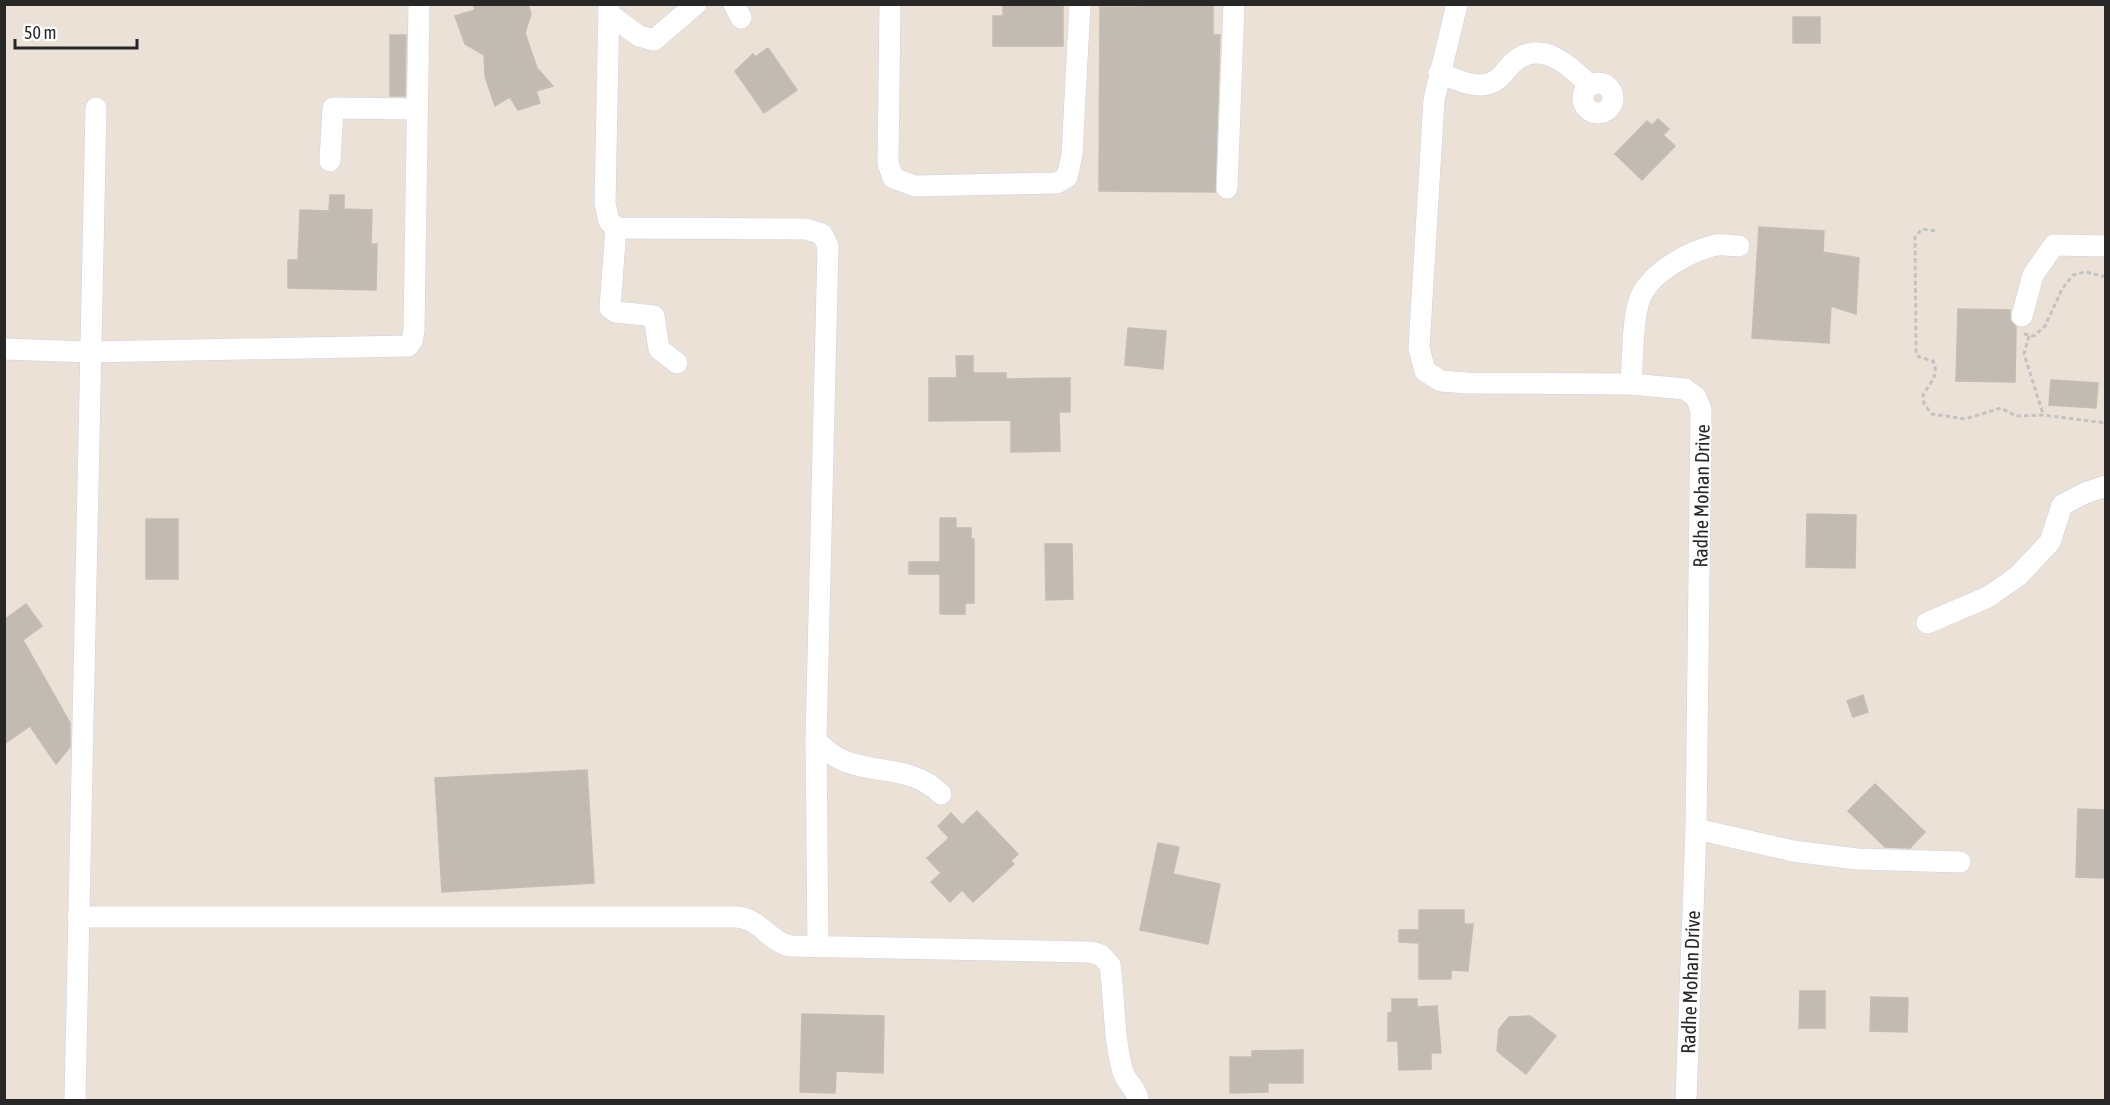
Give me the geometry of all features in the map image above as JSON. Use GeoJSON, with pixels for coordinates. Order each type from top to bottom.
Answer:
{"type":"FeatureCollection","features":[{"type":"Feature","properties":{"kind":"street"},"geometry":{"type":"LineString","coordinates":[[4,349],[90,352],[408,346],[412,341],[414,331],[419,4]]}},
{"type":"Feature","properties":{"kind":"street"},"geometry":{"type":"LineString","coordinates":[[609,9],[639,36],[654,40],[696,4]]}},
{"type":"Feature","properties":{"kind":"street"},"geometry":{"type":"LineString","coordinates":[[890,4],[888,163],[893,178],[915,186],[1057,183],[1067,177],[1072,154],[1080,4]]}},
{"type":"Feature","properties":{"kind":"street"},"geometry":{"type":"LineString","coordinates":[[1227,188],[1234,4]]}},
{"type":"Feature","properties":{"kind":"street","name":"Radhe Mohan Drive"},"geometry":{"type":"LineString","coordinates":[[1457,4],[1434,100],[1419,348],[1425,371],[1441,381],[1467,383],[1631,384],[1685,389],[1696,397],[1701,410],[1696,829],[1686,1101]]}},
{"type":"Feature","properties":{"kind":"street"},"geometry":{"type":"LineString","coordinates":[[609,9],[605,203],[609,220],[616,228],[610,308],[616,312],[654,316],[659,349],[677,363]]}},
{"type":"Feature","properties":{"kind":"street"},"geometry":{"type":"LineString","coordinates":[[1439,73],[1467,83],[1488,84],[1500,79],[1513,62],[1524,55],[1542,54],[1562,60],[1590,86]]}},
{"type":"Feature","properties":{"kind":"street"},"geometry":{"type":"LineString","coordinates":[[75,1101],[96,108]]}},
{"type":"Feature","properties":{"kind":"street"},"geometry":{"type":"LineString","coordinates":[[330,161],[333,108],[418,109]]}},
{"type":"Feature","properties":{"kind":"street"},"geometry":{"type":"LineString","coordinates":[[616,228],[806,230],[817,232],[826,238],[828,255],[816,740],[818,947]]}},
{"type":"Feature","properties":{"kind":"street"},"geometry":{"type":"LineString","coordinates":[[1631,384],[1638,303],[1649,284],[1680,260],[1700,250],[1719,244],[1739,246]]}},
{"type":"Feature","properties":{"kind":"street"},"geometry":{"type":"LineString","coordinates":[[2022,316],[2033,275],[2054,245],[2106,246]]}},
{"type":"Feature","properties":{"kind":"street"},"geometry":{"type":"LineString","coordinates":[[1927,623],[1988,597],[2018,576],[2050,542],[2062,505],[2085,493],[2106,486]]}},
{"type":"Feature","properties":{"kind":"street"},"geometry":{"type":"LineString","coordinates":[[816,740],[835,759],[916,777],[932,785],[941,794]]}},
{"type":"Feature","properties":{"kind":"street"},"geometry":{"type":"LineString","coordinates":[[1696,829],[1793,851],[1857,859],[1960,862]]}},
{"type":"Feature","properties":{"kind":"street"},"geometry":{"type":"LineString","coordinates":[[78,917],[737,917],[753,920],[774,939],[785,945],[1090,952],[1101,955],[1110,964],[1123,1072],[1137,1094],[1138,1101]]}},
{"type":"Feature","properties":{"kind":"path"},"geometry":{"type":"LineString","coordinates":[[1935,231],[1922,230],[1915,237],[1916,353],[1918,357],[1933,361],[1937,369],[1934,379],[1923,395],[1924,404],[1932,414],[1941,417],[1974,417],[2001,408],[2016,416],[2043,415],[2106,423]]}},
{"type":"Feature","properties":{"kind":"path"},"geometry":{"type":"LineString","coordinates":[[2022,316],[2021,329],[2025,336],[2034,336],[2045,326],[2062,289],[2073,275],[2086,272],[2106,278]]}},
{"type":"Feature","properties":{"kind":"path"},"geometry":{"type":"LineString","coordinates":[[2030,336],[2024,354],[2043,415]]}},
{"type":"Feature","properties":{"kind":"building"},"geometry":{"type":"Polygon","coordinates":[[[473,4],[528,4],[531,14],[525,33],[537,68],[553,86],[536,91],[540,103],[518,110],[510,97],[495,106],[485,76],[484,55],[465,44],[455,16],[475,10],[473,4]]]}},
{"type":"Feature","properties":{"kind":"building"},"geometry":{"type":"Polygon","coordinates":[[[1003,4],[1063,4],[1063,46],[993,46],[993,16],[1003,16],[1003,4]]]}},
{"type":"Feature","properties":{"kind":"building"},"geometry":{"type":"Polygon","coordinates":[[[1138,4],[1213,4],[1213,35],[1220,35],[1215,192],[1099,191],[1100,7],[1138,7],[1138,4]]]}},
{"type":"Feature","properties":{"kind":"building"},"geometry":{"type":"Polygon","coordinates":[[[1793,17],[1820,17],[1820,43],[1793,43],[1793,17]]]}},
{"type":"Feature","properties":{"kind":"building"},"geometry":{"type":"Polygon","coordinates":[[[390,35],[406,35],[405,96],[390,96],[390,35]]]}},
{"type":"Feature","properties":{"kind":"building"},"geometry":{"type":"Polygon","coordinates":[[[768,48],[797,90],[764,113],[735,71],[753,54],[755,57],[768,48]]]}},
{"type":"Feature","properties":{"kind":"building"},"geometry":{"type":"Polygon","coordinates":[[[1658,119],[1669,129],[1663,135],[1675,146],[1642,180],[1615,154],[1647,121],[1652,125],[1658,119]]]}},
{"type":"Feature","properties":{"kind":"building"},"geometry":{"type":"Polygon","coordinates":[[[330,195],[344,195],[344,209],[372,210],[371,244],[377,244],[376,290],[288,288],[288,260],[298,260],[300,210],[329,211],[330,195]]]}},
{"type":"Feature","properties":{"kind":"building"},"geometry":{"type":"Polygon","coordinates":[[[1759,227],[1824,231],[1823,252],[1859,258],[1856,314],[1831,306],[1829,343],[1752,338],[1759,227]]]}},
{"type":"Feature","properties":{"kind":"building"},"geometry":{"type":"Polygon","coordinates":[[[1958,309],[2010,310],[2010,320],[2016,327],[2015,382],[1956,381],[1958,309]]]}},
{"type":"Feature","properties":{"kind":"building"},"geometry":{"type":"Polygon","coordinates":[[[1128,328],[1166,331],[1163,369],[1125,365],[1128,328]]]}},
{"type":"Feature","properties":{"kind":"building"},"geometry":{"type":"Polygon","coordinates":[[[956,356],[973,356],[973,373],[1006,373],[1006,379],[1070,378],[1070,412],[1059,412],[1060,451],[1011,452],[1011,420],[929,421],[929,378],[957,378],[956,356]]]}},
{"type":"Feature","properties":{"kind":"building"},"geometry":{"type":"Polygon","coordinates":[[[2051,380],[2098,383],[2096,408],[2049,405],[2051,380]]]}},
{"type":"Feature","properties":{"kind":"building"},"geometry":{"type":"Polygon","coordinates":[[[1807,514],[1856,515],[1855,568],[1806,567],[1807,514]]]}},
{"type":"Feature","properties":{"kind":"building"},"geometry":{"type":"Polygon","coordinates":[[[940,518],[956,518],[956,528],[971,528],[971,539],[974,539],[974,603],[965,603],[965,614],[940,614],[940,574],[909,574],[909,562],[940,562],[940,518]]]}},
{"type":"Feature","properties":{"kind":"building"},"geometry":{"type":"Polygon","coordinates":[[[146,519],[178,519],[178,579],[146,579],[146,519]]]}},
{"type":"Feature","properties":{"kind":"building"},"geometry":{"type":"Polygon","coordinates":[[[1045,544],[1072,544],[1073,599],[1046,600],[1045,544]]]}},
{"type":"Feature","properties":{"kind":"building"},"geometry":{"type":"Polygon","coordinates":[[[26,604],[42,626],[23,640],[70,723],[70,747],[56,764],[30,726],[4,744],[4,620],[26,604]]]}},
{"type":"Feature","properties":{"kind":"building"},"geometry":{"type":"Polygon","coordinates":[[[1863,695],[1868,712],[1853,717],[1847,701],[1863,695]]]}},
{"type":"Feature","properties":{"kind":"building"},"geometry":{"type":"Polygon","coordinates":[[[587,770],[594,883],[442,892],[435,778],[587,770]]]}},
{"type":"Feature","properties":{"kind":"building"},"geometry":{"type":"Polygon","coordinates":[[[1875,784],[1925,832],[1910,848],[1885,847],[1848,811],[1875,784]]]}},
{"type":"Feature","properties":{"kind":"building"},"geometry":{"type":"Polygon","coordinates":[[[2078,809],[2106,810],[2106,878],[2076,877],[2078,809]]]}},
{"type":"Feature","properties":{"kind":"building"},"geometry":{"type":"Polygon","coordinates":[[[977,811],[1018,854],[1011,861],[1014,864],[973,902],[962,890],[950,902],[931,882],[941,873],[927,858],[949,838],[938,826],[951,813],[962,825],[977,811]]]}},
{"type":"Feature","properties":{"kind":"building"},"geometry":{"type":"Polygon","coordinates":[[[1158,843],[1179,847],[1173,874],[1220,884],[1208,944],[1140,930],[1158,843]]]}},
{"type":"Feature","properties":{"kind":"building"},"geometry":{"type":"Polygon","coordinates":[[[1419,910],[1464,910],[1464,924],[1473,924],[1468,971],[1451,970],[1451,979],[1419,979],[1419,943],[1399,942],[1399,930],[1419,930],[1419,910]]]}},
{"type":"Feature","properties":{"kind":"building"},"geometry":{"type":"Polygon","coordinates":[[[1800,991],[1825,991],[1825,1028],[1799,1028],[1800,991]]]}},
{"type":"Feature","properties":{"kind":"building"},"geometry":{"type":"Polygon","coordinates":[[[1871,997],[1908,998],[1907,1032],[1870,1031],[1871,997]]]}},
{"type":"Feature","properties":{"kind":"building"},"geometry":{"type":"Polygon","coordinates":[[[1392,999],[1417,999],[1417,1007],[1437,1006],[1441,1053],[1431,1053],[1431,1069],[1399,1070],[1398,1041],[1388,1041],[1388,1013],[1392,1012],[1392,999]]]}},
{"type":"Feature","properties":{"kind":"building"},"geometry":{"type":"Polygon","coordinates":[[[802,1014],[884,1016],[883,1073],[836,1071],[835,1093],[800,1092],[802,1014]]]}},
{"type":"Feature","properties":{"kind":"building"},"geometry":{"type":"Polygon","coordinates":[[[1530,1016],[1556,1036],[1526,1074],[1497,1051],[1499,1029],[1509,1017],[1530,1016]]]}},
{"type":"Feature","properties":{"kind":"building"},"geometry":{"type":"Polygon","coordinates":[[[1303,1050],[1303,1083],[1268,1083],[1268,1092],[1230,1093],[1230,1057],[1252,1057],[1252,1051],[1303,1050]]]}}]}
